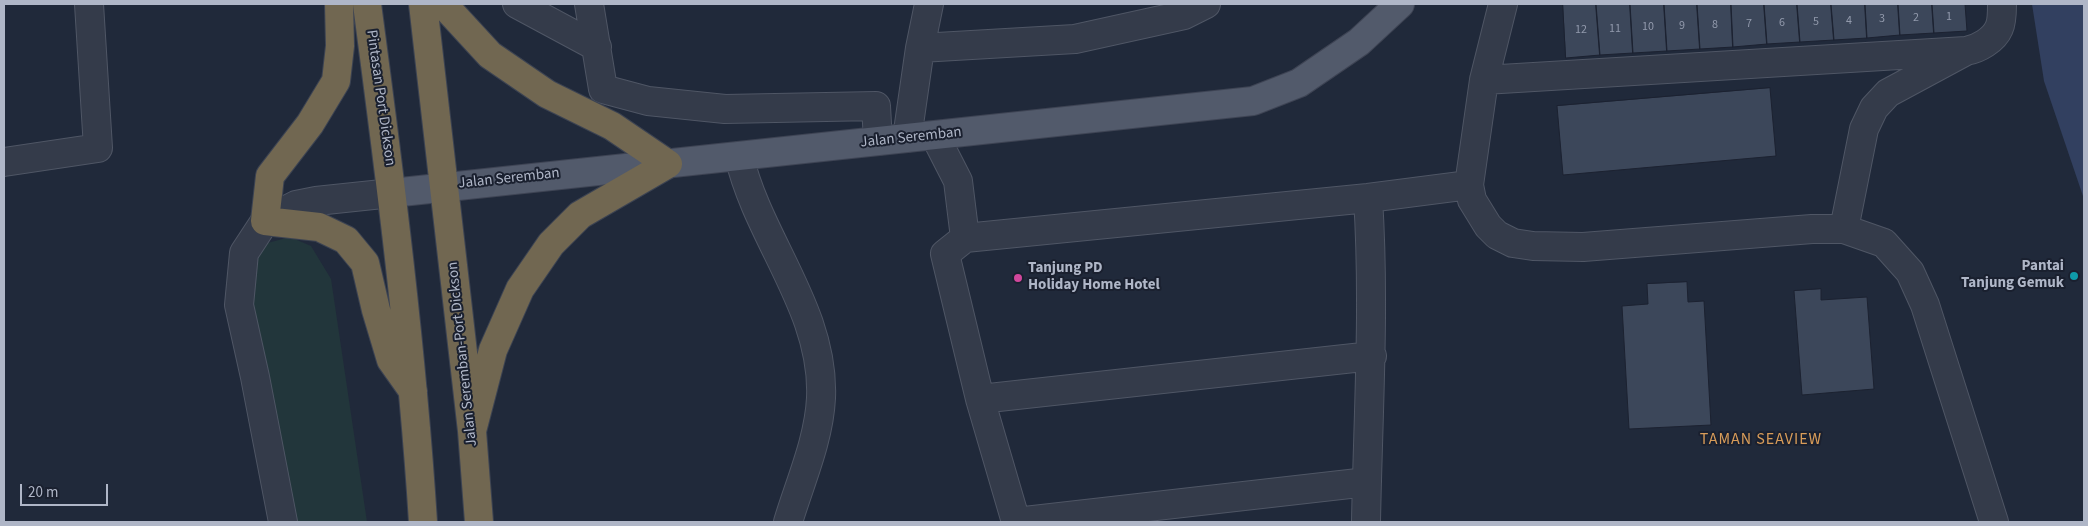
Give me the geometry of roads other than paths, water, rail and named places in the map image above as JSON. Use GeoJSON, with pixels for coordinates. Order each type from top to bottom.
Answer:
{"type":"FeatureCollection","features":[{"type":"Feature","properties":{"kind":"highway"},"geometry":{"type":"LineString","coordinates":[[339,4],[340,46],[336,81],[310,124],[270,176],[264,221],[319,227],[346,240],[365,263],[376,310],[391,360],[414,392]]}},
{"type":"Feature","properties":{"kind":"highway","name":"Pintasan Port Dickson"},"geometry":{"type":"LineString","coordinates":[[367,4],[392,192]]}},
{"type":"Feature","properties":{"kind":"highway"},"geometry":{"type":"LineString","coordinates":[[423,4],[445,186]]}},
{"type":"Feature","properties":{"kind":"highway"},"geometry":{"type":"LineString","coordinates":[[443,4],[490,55],[546,94],[612,126],[668,164],[580,215],[550,244],[520,289],[493,350],[472,431]]}},
{"type":"Feature","properties":{"kind":"highway","name":"Jalan Seremban-Port Dickson"},"geometry":{"type":"LineString","coordinates":[[445,186],[472,431],[479,522]]}},
{"type":"Feature","properties":{"kind":"highway"},"geometry":{"type":"LineString","coordinates":[[392,192],[414,392],[423,522]]}},
{"type":"Feature","properties":{"kind":"main road","name":"Jalan Seremban"},"geometry":{"type":"LineString","coordinates":[[392,192],[1253,101],[1299,83],[1359,42],[1400,4]]}},
{"type":"Feature","properties":{"kind":"street"},"geometry":{"type":"LineString","coordinates":[[4,162],[98,148],[89,4]]}},
{"type":"Feature","properties":{"kind":"street"},"geometry":{"type":"LineString","coordinates":[[517,4],[597,47]]}},
{"type":"Feature","properties":{"kind":"street"},"geometry":{"type":"LineString","coordinates":[[590,4],[604,89],[648,101],[725,109],[876,106],[878,142]]}},
{"type":"Feature","properties":{"kind":"street"},"geometry":{"type":"LineString","coordinates":[[908,138],[920,48],[929,4]]}},
{"type":"Feature","properties":{"kind":"street"},"geometry":{"type":"LineString","coordinates":[[920,48],[1075,39],[1184,16],[1206,4]]}},
{"type":"Feature","properties":{"kind":"street"},"geometry":{"type":"LineString","coordinates":[[1504,4],[1484,80],[1469,185],[1472,200],[1488,226],[1497,235],[1512,243],[1533,246],[1583,247],[1812,228],[1844,229],[1884,243],[1910,272],[1926,305],[1994,522]]}},
{"type":"Feature","properties":{"kind":"street"},"geometry":{"type":"LineString","coordinates":[[1484,80],[1966,51],[1986,43],[1999,29],[2002,4]]}},
{"type":"Feature","properties":{"kind":"street"},"geometry":{"type":"LineString","coordinates":[[1844,229],[1864,129],[1874,108],[1888,94],[1966,51]]}},
{"type":"Feature","properties":{"kind":"street"},"geometry":{"type":"LineString","coordinates":[[935,136],[958,180],[965,238]]}},
{"type":"Feature","properties":{"kind":"street"},"geometry":{"type":"LineString","coordinates":[[739,156],[744,176],[754,201],[801,303],[818,353],[821,398],[814,438],[788,522]]}},
{"type":"Feature","properties":{"kind":"street"},"geometry":{"type":"LineString","coordinates":[[1367,482],[1016,522],[980,398],[945,254],[965,238],[1368,198],[1469,185]]}},
{"type":"Feature","properties":{"kind":"street"},"geometry":{"type":"LineString","coordinates":[[283,522],[256,378],[238,305],[244,253],[264,221],[296,205],[392,192]]}},
{"type":"Feature","properties":{"kind":"street"},"geometry":{"type":"LineString","coordinates":[[1366,522],[1372,356],[1371,249],[1368,198]]}},
{"type":"Feature","properties":{"kind":"street"},"geometry":{"type":"LineString","coordinates":[[980,398],[1372,356]]}},
{"type":"Feature","properties":{"kind":"water"},"geometry":{"type":"Polygon","coordinates":[[[2032,4],[2084,4],[2084,199],[2044,81],[2032,4]]]}},
{"type":"Feature","properties":{"kind":"place","name":"Pantai Tanjung Gemuk"},"geometry":{"type":"Point","coordinates":[2074,276]}},
{"type":"Feature","properties":{"kind":"place","name":"Tanjung PD Holiday Home Hotel"},"geometry":{"type":"Point","coordinates":[1018,278]}},
{"type":"Feature","properties":{"kind":"district","name":"TAMAN SEAVIEW"},"geometry":{"type":"Point","coordinates":[1761,440]}}]}
